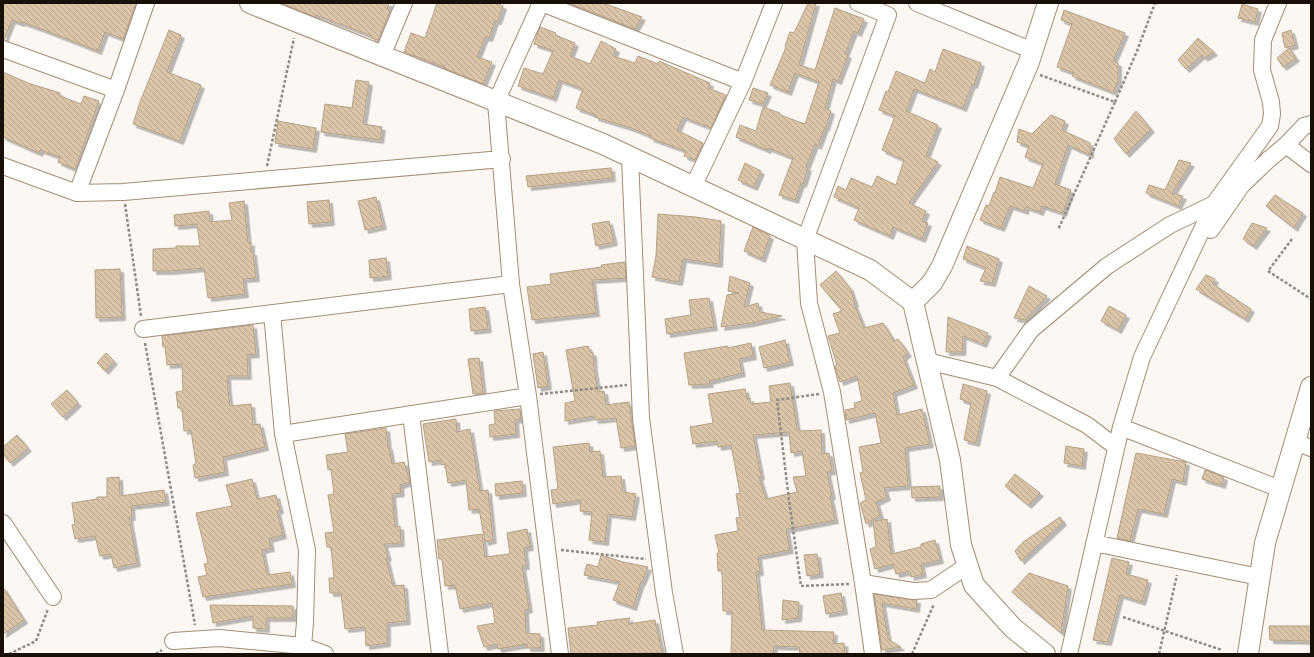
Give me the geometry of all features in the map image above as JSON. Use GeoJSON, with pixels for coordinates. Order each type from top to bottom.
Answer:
{"type":"FeatureCollection","features":[{"type":"Feature","properties":{"kind":"street"},"geometry":{"type":"LineString","coordinates":[[77,193],[116,90],[146,3]]}},
{"type":"Feature","properties":{"kind":"street"},"geometry":{"type":"LineString","coordinates":[[250,3],[271,7],[297,22],[604,144],[870,270],[913,302],[950,460],[961,545],[974,585],[1012,628],[1045,654]]}},
{"type":"Feature","properties":{"kind":"street"},"geometry":{"type":"LineString","coordinates":[[382,56],[404,3]]}},
{"type":"Feature","properties":{"kind":"street"},"geometry":{"type":"LineString","coordinates":[[560,654],[528,396],[511,284],[502,160],[496,102],[542,3],[743,82]]}},
{"type":"Feature","properties":{"kind":"street"},"geometry":{"type":"LineString","coordinates":[[693,187],[743,82],[774,3]]}},
{"type":"Feature","properties":{"kind":"street"},"geometry":{"type":"LineString","coordinates":[[858,3],[890,9],[805,240],[809,303],[832,392],[863,583],[872,654]]}},
{"type":"Feature","properties":{"kind":"street"},"geometry":{"type":"LineString","coordinates":[[917,3],[1033,51]]}},
{"type":"Feature","properties":{"kind":"street"},"geometry":{"type":"LineString","coordinates":[[913,302],[932,283],[942,266],[1026,70],[1048,3]]}},
{"type":"Feature","properties":{"kind":"street"},"geometry":{"type":"LineString","coordinates":[[1069,654],[1116,447],[1142,357],[1214,204],[1270,126],[1272,114],[1271,102],[1262,70],[1263,40],[1278,3]]}},
{"type":"Feature","properties":{"kind":"street"},"geometry":{"type":"LineString","coordinates":[[3,49],[116,90]]}},
{"type":"Feature","properties":{"kind":"street"},"geometry":{"type":"LineString","coordinates":[[1185,267],[1242,185],[1286,145],[1304,126],[1311,124]]}},
{"type":"Feature","properties":{"kind":"street"},"geometry":{"type":"LineString","coordinates":[[1286,145],[1311,164]]}},
{"type":"Feature","properties":{"kind":"street"},"geometry":{"type":"LineString","coordinates":[[630,157],[641,418],[659,560],[675,654]]}},
{"type":"Feature","properties":{"kind":"street"},"geometry":{"type":"LineString","coordinates":[[3,166],[77,193],[123,192],[502,160]]}},
{"type":"Feature","properties":{"kind":"street"},"geometry":{"type":"LineString","coordinates":[[997,378],[1031,330],[1107,266],[1170,225],[1214,204]]}},
{"type":"Feature","properties":{"kind":"street"},"geometry":{"type":"LineString","coordinates":[[143,329],[511,284]]}},
{"type":"Feature","properties":{"kind":"street"},"geometry":{"type":"LineString","coordinates":[[272,313],[283,434],[307,550],[303,646]]}},
{"type":"Feature","properties":{"kind":"street"},"geometry":{"type":"LineString","coordinates":[[927,361],[997,378],[1087,425],[1116,447]]}},
{"type":"Feature","properties":{"kind":"street"},"geometry":{"type":"LineString","coordinates":[[1248,654],[1265,543],[1280,490],[1303,445],[1311,388]]}},
{"type":"Feature","properties":{"kind":"street"},"geometry":{"type":"LineString","coordinates":[[283,434],[528,396]]}},
{"type":"Feature","properties":{"kind":"street"},"geometry":{"type":"LineString","coordinates":[[411,414],[440,654]]}},
{"type":"Feature","properties":{"kind":"street"},"geometry":{"type":"LineString","coordinates":[[1121,427],[1280,490]]}},
{"type":"Feature","properties":{"kind":"street"},"geometry":{"type":"LineString","coordinates":[[3,523],[53,597]]}},
{"type":"Feature","properties":{"kind":"street"},"geometry":{"type":"LineString","coordinates":[[1094,543],[1259,577]]}},
{"type":"Feature","properties":{"kind":"street"},"geometry":{"type":"LineString","coordinates":[[863,583],[913,591],[931,590],[968,565]]}},
{"type":"Feature","properties":{"kind":"street"},"geometry":{"type":"LineString","coordinates":[[173,642],[219,638],[303,646],[325,654]]}},
{"type":"Feature","properties":{"kind":"path"},"geometry":{"type":"LineString","coordinates":[[1058,230],[1137,51],[1155,3]]}},
{"type":"Feature","properties":{"kind":"path"},"geometry":{"type":"LineString","coordinates":[[264,180],[297,22]]}},
{"type":"Feature","properties":{"kind":"path"},"geometry":{"type":"LineString","coordinates":[[1026,70],[1115,102]]}},
{"type":"Feature","properties":{"kind":"path"},"geometry":{"type":"LineString","coordinates":[[123,192],[143,329],[198,639]]}},
{"type":"Feature","properties":{"kind":"path"},"geometry":{"type":"LineString","coordinates":[[1292,238],[1268,271],[1311,299]]}},
{"type":"Feature","properties":{"kind":"path"},"geometry":{"type":"LineString","coordinates":[[528,396],[639,383]]}},
{"type":"Feature","properties":{"kind":"path"},"geometry":{"type":"LineString","coordinates":[[832,392],[777,400],[801,586],[863,583]]}},
{"type":"Feature","properties":{"kind":"path"},"geometry":{"type":"LineString","coordinates":[[547,548],[659,560]]}},
{"type":"Feature","properties":{"kind":"path"},"geometry":{"type":"LineString","coordinates":[[1159,654],[1180,561]]}},
{"type":"Feature","properties":{"kind":"path"},"geometry":{"type":"LineString","coordinates":[[912,654],[944,581]]}},
{"type":"Feature","properties":{"kind":"path"},"geometry":{"type":"LineString","coordinates":[[9,654],[36,641],[53,597]]}},
{"type":"Feature","properties":{"kind":"path"},"geometry":{"type":"LineString","coordinates":[[1123,617],[1222,650]]}},
{"type":"Feature","properties":{"kind":"building"},"geometry":{"type":"Polygon","coordinates":[[[3,3],[136,3],[123,39],[105,32],[98,51],[22,22],[12,20],[4,40],[3,3]]]}},
{"type":"Feature","properties":{"kind":"building"},"geometry":{"type":"Polygon","coordinates":[[[281,3],[389,3],[387,9],[390,11],[378,40],[371,38],[372,36],[316,15],[315,17],[281,3]]]}},
{"type":"Feature","properties":{"kind":"building"},"geometry":{"type":"Polygon","coordinates":[[[437,3],[496,3],[503,6],[498,21],[495,21],[489,38],[485,37],[477,57],[492,62],[483,84],[444,68],[445,67],[404,52],[411,33],[425,38],[437,3]]]}},
{"type":"Feature","properties":{"kind":"building"},"geometry":{"type":"Polygon","coordinates":[[[568,3],[603,3],[642,17],[635,29],[568,3]]]}},
{"type":"Feature","properties":{"kind":"building"},"geometry":{"type":"Polygon","coordinates":[[[808,3],[816,3],[799,65],[815,70],[835,8],[864,19],[858,33],[854,31],[845,54],[848,55],[838,81],[833,79],[825,108],[831,111],[826,127],[818,146],[815,144],[806,167],[808,168],[803,184],[801,183],[795,200],[779,195],[793,158],[768,148],[767,150],[736,137],[740,125],[756,131],[763,107],[805,124],[819,82],[795,73],[788,92],[770,85],[786,47],[785,46],[790,32],[794,33],[808,3]]]}},
{"type":"Feature","properties":{"kind":"building"},"geometry":{"type":"Polygon","coordinates":[[[1242,4],[1258,9],[1255,22],[1238,18],[1242,4]]]}},
{"type":"Feature","properties":{"kind":"building"},"geometry":{"type":"Polygon","coordinates":[[[1064,10],[1125,33],[1113,61],[1118,63],[1118,81],[1113,92],[1072,76],[1074,73],[1057,67],[1072,24],[1061,20],[1064,10]]]}},
{"type":"Feature","properties":{"kind":"building"},"geometry":{"type":"Polygon","coordinates":[[[540,27],[575,43],[570,56],[590,64],[601,41],[616,49],[613,56],[635,63],[638,56],[658,64],[659,61],[710,83],[708,88],[726,95],[711,128],[683,117],[677,130],[703,143],[695,160],[684,156],[686,151],[650,138],[651,136],[631,128],[595,117],[596,115],[576,108],[583,89],[559,80],[553,98],[518,86],[524,68],[543,74],[553,51],[534,44],[540,27]]]}},
{"type":"Feature","properties":{"kind":"building"},"geometry":{"type":"Polygon","coordinates":[[[169,30],[181,35],[167,72],[201,85],[180,141],[133,124],[140,102],[169,30]]]}},
{"type":"Feature","properties":{"kind":"building"},"geometry":{"type":"Polygon","coordinates":[[[1291,30],[1295,45],[1285,48],[1282,33],[1291,30]]]}},
{"type":"Feature","properties":{"kind":"building"},"geometry":{"type":"Polygon","coordinates":[[[1198,38],[1214,52],[1204,58],[1202,55],[1186,69],[1178,60],[1198,38]]]}},
{"type":"Feature","properties":{"kind":"building"},"geometry":{"type":"Polygon","coordinates":[[[1289,48],[1296,58],[1283,67],[1277,58],[1289,48]]]}},
{"type":"Feature","properties":{"kind":"building"},"geometry":{"type":"Polygon","coordinates":[[[943,49],[981,63],[974,85],[972,84],[963,108],[914,89],[906,111],[938,125],[926,156],[938,162],[909,203],[926,211],[922,221],[928,223],[922,239],[893,227],[890,236],[854,220],[859,208],[834,197],[838,186],[846,190],[851,178],[872,187],[877,176],[896,185],[904,160],[882,150],[895,116],[879,110],[896,71],[925,83],[930,69],[935,72],[943,49]]]}},
{"type":"Feature","properties":{"kind":"building"},"geometry":{"type":"Polygon","coordinates":[[[3,72],[28,83],[60,93],[60,96],[81,104],[84,96],[99,101],[75,169],[58,162],[60,157],[40,150],[39,153],[3,137],[3,72]]]}},
{"type":"Feature","properties":{"kind":"building"},"geometry":{"type":"Polygon","coordinates":[[[356,80],[369,82],[363,124],[382,127],[380,140],[321,132],[325,104],[352,108],[356,80]]]}},
{"type":"Feature","properties":{"kind":"building"},"geometry":{"type":"Polygon","coordinates":[[[753,88],[768,93],[763,104],[749,100],[753,88]]]}},
{"type":"Feature","properties":{"kind":"building"},"geometry":{"type":"Polygon","coordinates":[[[1136,111],[1151,129],[1126,154],[1114,139],[1136,111]]]}},
{"type":"Feature","properties":{"kind":"building"},"geometry":{"type":"Polygon","coordinates":[[[1051,115],[1065,121],[1062,130],[1090,143],[1090,155],[1068,145],[1055,184],[1071,190],[1063,213],[1042,206],[1040,212],[1026,207],[1025,211],[1010,206],[1001,228],[980,220],[986,205],[989,206],[1000,177],[1033,188],[1043,164],[1025,157],[1029,146],[1017,142],[1019,129],[1032,134],[1051,115]]]}},
{"type":"Feature","properties":{"kind":"building"},"geometry":{"type":"Polygon","coordinates":[[[278,121],[316,128],[313,149],[275,143],[278,121]]]}},
{"type":"Feature","properties":{"kind":"building"},"geometry":{"type":"Polygon","coordinates":[[[1179,160],[1191,163],[1172,193],[1183,196],[1178,206],[1146,193],[1149,185],[1165,190],[1179,160]]]}},
{"type":"Feature","properties":{"kind":"building"},"geometry":{"type":"Polygon","coordinates":[[[745,163],[761,171],[754,187],[738,180],[745,163]]]}},
{"type":"Feature","properties":{"kind":"building"},"geometry":{"type":"Polygon","coordinates":[[[611,168],[612,178],[528,187],[526,176],[611,168]]]}},
{"type":"Feature","properties":{"kind":"building"},"geometry":{"type":"Polygon","coordinates":[[[1275,195],[1303,213],[1294,228],[1266,206],[1275,195]]]}},
{"type":"Feature","properties":{"kind":"building"},"geometry":{"type":"Polygon","coordinates":[[[376,197],[383,226],[365,230],[358,201],[376,197]]]}},
{"type":"Feature","properties":{"kind":"building"},"geometry":{"type":"Polygon","coordinates":[[[329,200],[331,222],[309,224],[307,202],[329,200]]]}},
{"type":"Feature","properties":{"kind":"building"},"geometry":{"type":"Polygon","coordinates":[[[244,201],[248,243],[251,242],[251,252],[253,252],[256,278],[243,279],[245,294],[208,298],[204,268],[153,271],[153,249],[176,248],[176,246],[200,246],[197,224],[175,226],[174,215],[209,211],[210,222],[232,220],[229,203],[244,201]]]}},
{"type":"Feature","properties":{"kind":"building"},"geometry":{"type":"Polygon","coordinates":[[[658,214],[696,217],[721,221],[719,264],[683,259],[679,282],[652,277],[656,256],[658,214]]]}},
{"type":"Feature","properties":{"kind":"building"},"geometry":{"type":"Polygon","coordinates":[[[609,221],[614,242],[596,246],[592,224],[609,221]]]}},
{"type":"Feature","properties":{"kind":"building"},"geometry":{"type":"Polygon","coordinates":[[[1252,223],[1267,228],[1253,246],[1243,239],[1252,223]]]}},
{"type":"Feature","properties":{"kind":"building"},"geometry":{"type":"Polygon","coordinates":[[[753,227],[770,236],[762,259],[744,251],[753,227]]]}},
{"type":"Feature","properties":{"kind":"building"},"geometry":{"type":"Polygon","coordinates":[[[967,246],[999,259],[992,283],[980,281],[986,268],[963,259],[967,246]]]}},
{"type":"Feature","properties":{"kind":"building"},"geometry":{"type":"Polygon","coordinates":[[[386,258],[388,276],[370,278],[369,260],[386,258]]]}},
{"type":"Feature","properties":{"kind":"building"},"geometry":{"type":"Polygon","coordinates":[[[625,262],[626,278],[592,280],[596,313],[532,320],[527,287],[551,284],[550,274],[602,267],[601,265],[625,262]]]}},
{"type":"Feature","properties":{"kind":"building"},"geometry":{"type":"Polygon","coordinates":[[[120,269],[122,317],[96,318],[95,270],[120,269]]]}},
{"type":"Feature","properties":{"kind":"building"},"geometry":{"type":"Polygon","coordinates":[[[836,271],[850,288],[855,303],[854,304],[864,328],[883,323],[894,341],[898,339],[908,353],[903,357],[914,385],[893,393],[897,415],[922,409],[930,444],[905,448],[908,486],[884,488],[887,497],[876,502],[880,515],[866,524],[860,503],[866,500],[860,473],[863,472],[859,447],[881,443],[875,413],[846,420],[845,410],[855,408],[854,403],[862,401],[857,376],[840,382],[835,366],[837,365],[828,336],[840,333],[833,314],[842,311],[820,285],[836,271]]]}},
{"type":"Feature","properties":{"kind":"building"},"geometry":{"type":"Polygon","coordinates":[[[1206,275],[1215,279],[1213,284],[1251,309],[1245,319],[1196,289],[1206,275]]]}},
{"type":"Feature","properties":{"kind":"building"},"geometry":{"type":"Polygon","coordinates":[[[730,276],[750,283],[744,307],[758,303],[760,312],[782,316],[751,323],[721,327],[727,295],[739,293],[728,291],[730,276]]]}},
{"type":"Feature","properties":{"kind":"building"},"geometry":{"type":"Polygon","coordinates":[[[1029,286],[1047,296],[1025,320],[1014,318],[1029,286]]]}},
{"type":"Feature","properties":{"kind":"building"},"geometry":{"type":"Polygon","coordinates":[[[709,298],[714,327],[667,334],[665,319],[691,315],[689,300],[709,298]]]}},
{"type":"Feature","properties":{"kind":"building"},"geometry":{"type":"Polygon","coordinates":[[[1109,306],[1126,315],[1118,330],[1101,321],[1109,306]]]}},
{"type":"Feature","properties":{"kind":"building"},"geometry":{"type":"Polygon","coordinates":[[[485,307],[488,329],[471,331],[469,309],[485,307]]]}},
{"type":"Feature","properties":{"kind":"building"},"geometry":{"type":"Polygon","coordinates":[[[948,317],[988,333],[983,344],[963,336],[962,352],[946,352],[948,317]]]}},
{"type":"Feature","properties":{"kind":"building"},"geometry":{"type":"Polygon","coordinates":[[[253,325],[256,354],[247,355],[248,376],[227,376],[228,391],[230,406],[251,404],[253,425],[260,424],[265,447],[223,457],[225,472],[195,478],[193,465],[196,464],[191,430],[184,431],[182,408],[178,408],[176,392],[183,391],[182,364],[167,365],[162,336],[253,325]]]}},
{"type":"Feature","properties":{"kind":"building"},"geometry":{"type":"Polygon","coordinates":[[[785,340],[790,362],[764,368],[759,347],[785,340]]]}},
{"type":"Feature","properties":{"kind":"building"},"geometry":{"type":"Polygon","coordinates":[[[751,343],[753,356],[739,359],[742,373],[709,381],[710,384],[689,385],[684,353],[728,346],[728,348],[751,343]]]}},
{"type":"Feature","properties":{"kind":"building"},"geometry":{"type":"Polygon","coordinates":[[[588,346],[590,352],[593,353],[598,392],[604,391],[606,405],[629,402],[635,446],[621,448],[616,418],[595,420],[594,416],[565,421],[565,403],[575,401],[566,350],[588,346]]]}},
{"type":"Feature","properties":{"kind":"building"},"geometry":{"type":"Polygon","coordinates":[[[543,352],[548,386],[538,388],[533,354],[543,352]]]}},
{"type":"Feature","properties":{"kind":"building"},"geometry":{"type":"Polygon","coordinates":[[[106,353],[114,361],[105,371],[97,363],[106,353]]]}},
{"type":"Feature","properties":{"kind":"building"},"geometry":{"type":"Polygon","coordinates":[[[479,358],[483,393],[473,394],[468,359],[479,358]]]}},
{"type":"Feature","properties":{"kind":"building"},"geometry":{"type":"Polygon","coordinates":[[[790,383],[797,429],[800,429],[800,431],[821,430],[822,454],[829,453],[832,471],[827,472],[835,520],[788,529],[786,530],[790,550],[758,556],[760,572],[756,572],[762,630],[834,632],[833,644],[844,643],[845,654],[800,654],[799,647],[774,646],[773,654],[731,654],[732,611],[723,611],[722,571],[718,571],[717,553],[719,553],[715,535],[738,531],[736,518],[740,517],[736,494],[740,493],[731,445],[718,447],[717,441],[693,444],[690,427],[713,423],[708,394],[745,389],[747,399],[750,398],[751,404],[771,402],[769,386],[790,383]],[[789,432],[753,435],[761,476],[759,477],[766,499],[797,492],[793,477],[806,476],[802,451],[791,453],[789,432]]]}},
{"type":"Feature","properties":{"kind":"building"},"geometry":{"type":"Polygon","coordinates":[[[963,384],[987,391],[976,443],[964,440],[971,403],[960,399],[963,384]]]}},
{"type":"Feature","properties":{"kind":"building"},"geometry":{"type":"Polygon","coordinates":[[[67,390],[78,403],[63,417],[51,404],[67,390]]]}},
{"type":"Feature","properties":{"kind":"building"},"geometry":{"type":"Polygon","coordinates":[[[520,409],[521,419],[515,420],[516,434],[490,437],[489,425],[495,424],[494,411],[520,409]]]}},
{"type":"Feature","properties":{"kind":"building"},"geometry":{"type":"Polygon","coordinates":[[[456,419],[457,432],[470,429],[480,491],[488,490],[493,540],[485,542],[479,509],[469,510],[466,480],[448,483],[445,464],[441,465],[441,460],[429,462],[423,424],[456,419]]]}},
{"type":"Feature","properties":{"kind":"building"},"geometry":{"type":"Polygon","coordinates":[[[386,428],[392,464],[404,462],[410,482],[400,485],[401,493],[392,494],[395,527],[400,526],[401,543],[384,544],[393,586],[404,585],[407,621],[387,623],[387,643],[366,646],[365,627],[345,629],[341,593],[330,593],[329,578],[334,578],[331,547],[327,547],[325,533],[334,532],[328,495],[334,494],[331,469],[328,470],[326,455],[348,452],[345,434],[386,428]]]}},
{"type":"Feature","properties":{"kind":"building"},"geometry":{"type":"Polygon","coordinates":[[[17,435],[28,448],[10,463],[3,454],[3,447],[17,435]]]}},
{"type":"Feature","properties":{"kind":"building"},"geometry":{"type":"Polygon","coordinates":[[[589,443],[590,452],[600,451],[603,477],[621,476],[623,492],[636,494],[632,517],[608,514],[605,542],[589,540],[592,512],[580,511],[581,500],[553,504],[551,490],[558,489],[553,447],[589,443]]]}},
{"type":"Feature","properties":{"kind":"building"},"geometry":{"type":"Polygon","coordinates":[[[1066,446],[1084,449],[1082,466],[1064,463],[1066,446]]]}},
{"type":"Feature","properties":{"kind":"building"},"geometry":{"type":"Polygon","coordinates":[[[1136,453],[1186,462],[1183,482],[1172,479],[1164,514],[1138,509],[1130,541],[1117,538],[1136,453]]]}},
{"type":"Feature","properties":{"kind":"building"},"geometry":{"type":"Polygon","coordinates":[[[1205,470],[1224,477],[1222,485],[1202,479],[1205,470]]]}},
{"type":"Feature","properties":{"kind":"building"},"geometry":{"type":"Polygon","coordinates":[[[1015,474],[1040,493],[1028,505],[1005,486],[1015,474]]]}},
{"type":"Feature","properties":{"kind":"building"},"geometry":{"type":"Polygon","coordinates":[[[119,477],[120,496],[164,490],[166,502],[131,506],[132,517],[129,517],[137,563],[114,568],[111,554],[100,556],[95,536],[75,539],[72,525],[75,524],[72,503],[97,499],[97,497],[107,497],[107,478],[119,477]]]}},
{"type":"Feature","properties":{"kind":"building"},"geometry":{"type":"Polygon","coordinates":[[[252,479],[257,499],[276,495],[280,510],[277,511],[283,535],[269,539],[271,548],[262,550],[267,575],[290,572],[292,584],[203,597],[198,577],[207,575],[204,564],[208,563],[196,513],[232,506],[226,485],[252,479]]]}},
{"type":"Feature","properties":{"kind":"building"},"geometry":{"type":"Polygon","coordinates":[[[522,481],[523,493],[496,496],[495,484],[522,481]]]}},
{"type":"Feature","properties":{"kind":"building"},"geometry":{"type":"Polygon","coordinates":[[[940,486],[940,497],[912,498],[911,487],[940,486]]]}},
{"type":"Feature","properties":{"kind":"building"},"geometry":{"type":"Polygon","coordinates":[[[1060,517],[1063,522],[1021,561],[1015,551],[1023,542],[1060,517]]]}},
{"type":"Feature","properties":{"kind":"building"},"geometry":{"type":"Polygon","coordinates":[[[887,519],[891,554],[921,547],[921,544],[935,540],[940,560],[921,564],[923,574],[911,577],[910,571],[896,574],[893,564],[875,569],[870,549],[876,547],[873,521],[887,519]]]}},
{"type":"Feature","properties":{"kind":"building"},"geometry":{"type":"Polygon","coordinates":[[[527,529],[530,547],[524,548],[526,566],[522,566],[529,609],[525,610],[526,633],[540,634],[541,648],[527,648],[527,644],[498,649],[497,644],[484,647],[477,626],[495,623],[492,603],[460,609],[455,585],[445,586],[442,559],[439,559],[437,540],[482,534],[485,557],[510,554],[507,533],[527,529]]]}},
{"type":"Feature","properties":{"kind":"building"},"geometry":{"type":"Polygon","coordinates":[[[817,554],[820,574],[807,576],[804,555],[817,554]]]}},
{"type":"Feature","properties":{"kind":"building"},"geometry":{"type":"Polygon","coordinates":[[[601,555],[623,562],[648,567],[641,582],[633,607],[613,600],[620,582],[584,575],[587,564],[598,567],[601,555]]]}},
{"type":"Feature","properties":{"kind":"building"},"geometry":{"type":"Polygon","coordinates":[[[1112,558],[1129,562],[1126,574],[1148,580],[1142,602],[1120,595],[1108,642],[1093,640],[1112,558]]]}},
{"type":"Feature","properties":{"kind":"building"},"geometry":{"type":"Polygon","coordinates":[[[1029,573],[1068,586],[1061,633],[1012,592],[1029,573]]]}},
{"type":"Feature","properties":{"kind":"building"},"geometry":{"type":"Polygon","coordinates":[[[3,587],[24,620],[3,634],[3,587]]]}},
{"type":"Feature","properties":{"kind":"building"},"geometry":{"type":"Polygon","coordinates":[[[841,593],[844,611],[826,614],[823,596],[841,593]]]}},
{"type":"Feature","properties":{"kind":"building"},"geometry":{"type":"Polygon","coordinates":[[[874,594],[917,600],[916,609],[882,603],[888,639],[901,647],[882,650],[874,594]]]}},
{"type":"Feature","properties":{"kind":"building"},"geometry":{"type":"Polygon","coordinates":[[[783,600],[799,602],[798,618],[782,620],[783,600]]]}},
{"type":"Feature","properties":{"kind":"building"},"geometry":{"type":"Polygon","coordinates":[[[210,605],[293,606],[293,618],[266,618],[266,629],[253,628],[253,616],[213,623],[210,605]]]}},
{"type":"Feature","properties":{"kind":"building"},"geometry":{"type":"Polygon","coordinates":[[[630,618],[628,624],[655,620],[662,653],[571,654],[568,628],[598,625],[597,622],[630,618]]]}},
{"type":"Feature","properties":{"kind":"building"},"geometry":{"type":"Polygon","coordinates":[[[1269,626],[1311,626],[1311,641],[1270,640],[1269,626]]]}}]}
